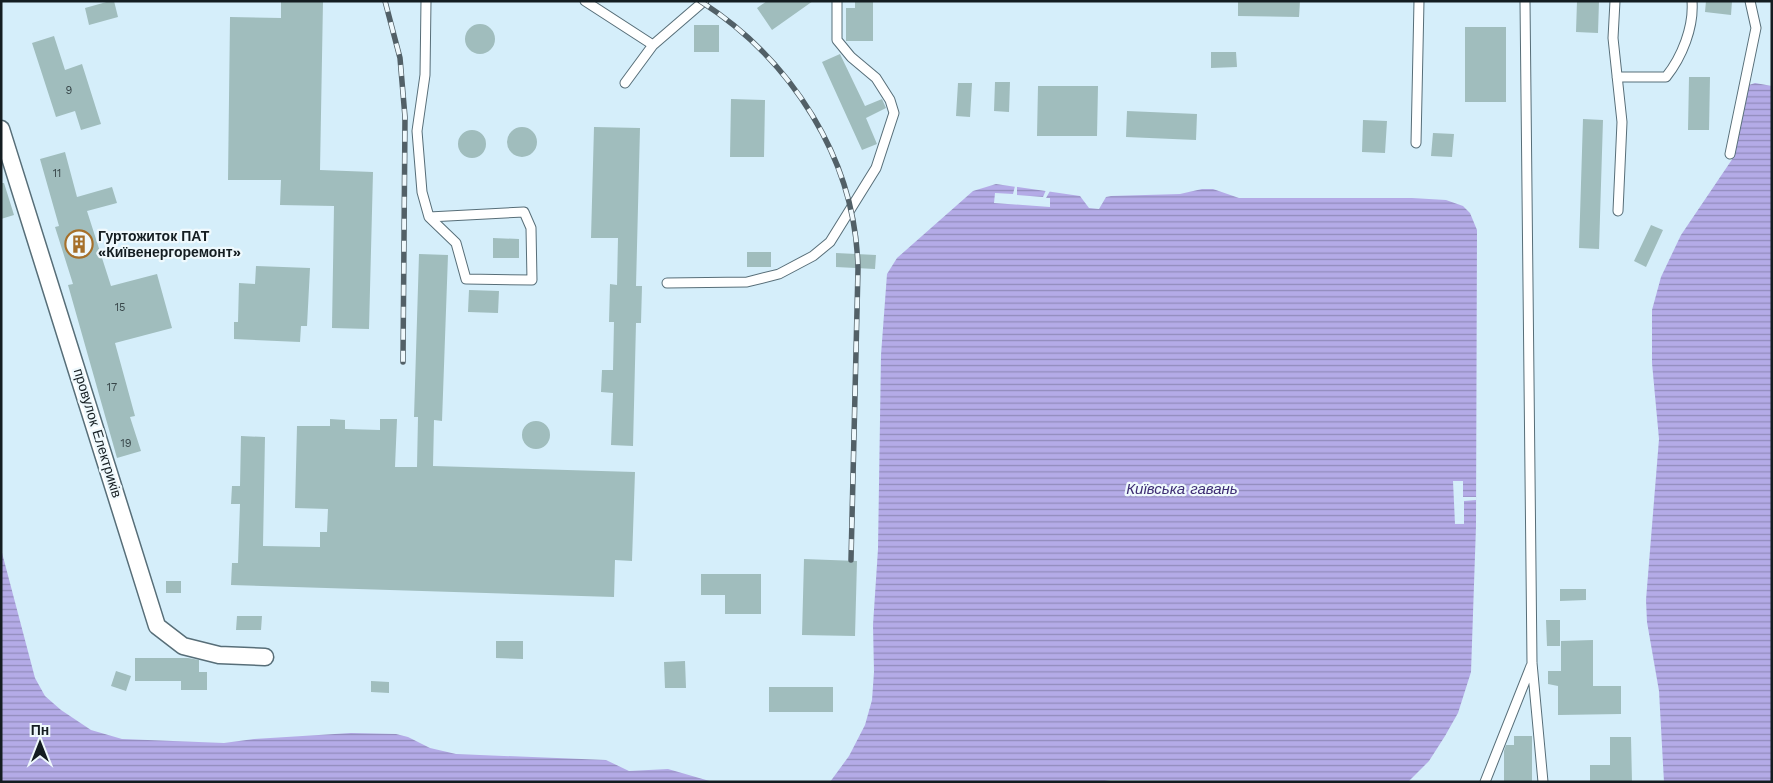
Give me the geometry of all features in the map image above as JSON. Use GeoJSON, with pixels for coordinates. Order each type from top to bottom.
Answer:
{"type":"FeatureCollection","features":[{"type":"Feature","properties":{"kind":"street","name":"провулок Електриків"},"geometry":{"type":"LineString","coordinates":[[1,129],[157,626],[183,646],[219,655],[265,656]]}},
{"type":"Feature","properties":{"kind":"lane"},"geometry":{"type":"LineString","coordinates":[[426,1],[425,75],[416,131],[422,192],[429,217],[456,243],[466,279],[532,280],[531,228],[524,212],[429,217]]}},
{"type":"Feature","properties":{"kind":"lane"},"geometry":{"type":"LineString","coordinates":[[585,1],[653,45]]}},
{"type":"Feature","properties":{"kind":"lane"},"geometry":{"type":"LineString","coordinates":[[626,82],[653,45],[704,1]]}},
{"type":"Feature","properties":{"kind":"lane"},"geometry":{"type":"LineString","coordinates":[[667,284],[747,282],[779,274],[813,256],[830,242],[876,168],[894,113],[890,100],[876,78],[850,57],[837,40],[837,1]]}},
{"type":"Feature","properties":{"kind":"lane"},"geometry":{"type":"LineString","coordinates":[[1416,143],[1419,1]]}},
{"type":"Feature","properties":{"kind":"lane"},"geometry":{"type":"LineString","coordinates":[[1525,1],[1532,663],[1543,782]]}},
{"type":"Feature","properties":{"kind":"lane"},"geometry":{"type":"LineString","coordinates":[[1615,1],[1613,38],[1622,122],[1618,211]]}},
{"type":"Feature","properties":{"kind":"lane"},"geometry":{"type":"LineString","coordinates":[[1617,76],[1666,78],[1676,64],[1687,36],[1692,1]]}},
{"type":"Feature","properties":{"kind":"lane"},"geometry":{"type":"LineString","coordinates":[[1730,154],[1756,28],[1750,2],[1758,1]]}},
{"type":"Feature","properties":{"kind":"lane"},"geometry":{"type":"LineString","coordinates":[[1485,782],[1532,663]]}},
{"type":"Feature","properties":{"kind":"water"},"geometry":{"type":"Polygon","coordinates":[[[1755,83],[1772,86],[1772,782],[1664,782],[1659,691],[1647,622],[1646,600],[1659,439],[1652,363],[1652,310],[1661,277],[1681,235],[1733,158],[1746,93],[1749,85],[1755,83]]]}},
{"type":"Feature","properties":{"kind":"water","name":"Київська гавань"},"geometry":{"type":"Polygon","coordinates":[[[996,184],[1080,196],[1089,208],[1099,209],[1106,197],[1111,196],[1180,194],[1202,189],[1213,189],[1239,198],[1412,198],[1446,200],[1463,206],[1470,213],[1477,230],[1476,526],[1471,672],[1458,713],[1445,736],[1429,761],[1408,782],[1111,780],[1098,782],[830,782],[849,756],[865,725],[872,700],[874,672],[873,625],[878,549],[881,355],[887,274],[897,258],[973,191],[996,184]]]}},
{"type":"Feature","properties":{"kind":"water"},"geometry":{"type":"Polygon","coordinates":[[[1,549],[35,678],[45,696],[61,710],[91,730],[122,739],[224,743],[254,739],[351,733],[396,734],[408,737],[430,748],[456,754],[606,760],[629,771],[668,769],[713,782],[1,782],[1,549]]]}},
{"type":"Feature","properties":{"kind":"pier"},"geometry":{"type":"Polygon","coordinates":[[[1015,186],[1017,186],[1017,195],[1043,197],[1046,190],[1050,191],[1046,198],[1050,198],[1050,207],[994,203],[995,193],[1013,194],[1015,186]]]}},
{"type":"Feature","properties":{"kind":"pier"},"geometry":{"type":"Polygon","coordinates":[[[1453,481],[1463,481],[1463,497],[1476,497],[1476,500],[1464,501],[1464,524],[1455,524],[1453,481]]]}},
{"type":"Feature","properties":{"kind":"building"},"geometry":{"type":"Polygon","coordinates":[[[114,1],[118,17],[89,25],[85,8],[114,1]]]}},
{"type":"Feature","properties":{"kind":"building"},"geometry":{"type":"Polygon","coordinates":[[[281,1],[323,1],[320,170],[373,172],[369,329],[332,328],[334,206],[280,205],[281,180],[228,180],[230,17],[281,18],[281,1]]]}},
{"type":"Feature","properties":{"kind":"building"},"geometry":{"type":"Polygon","coordinates":[[[767,1],[813,1],[772,30],[757,8],[767,1]]]}},
{"type":"Feature","properties":{"kind":"building"},"geometry":{"type":"Polygon","coordinates":[[[855,1],[873,1],[873,41],[846,41],[846,8],[855,8],[855,1]]]}},
{"type":"Feature","properties":{"kind":"building"},"geometry":{"type":"Polygon","coordinates":[[[1238,1],[1300,1],[1299,17],[1238,16],[1238,1]]]}},
{"type":"Feature","properties":{"kind":"building"},"geometry":{"type":"Polygon","coordinates":[[[1577,1],[1599,1],[1598,33],[1576,32],[1577,1]]]}},
{"type":"Feature","properties":{"kind":"building"},"geometry":{"type":"Polygon","coordinates":[[[1706,1],[1732,1],[1731,15],[1705,12],[1706,1]]]}},
{"type":"Feature","properties":{"kind":"building"},"geometry":{"type":"Polygon","coordinates":[[[480,24],[490,29],[495,39],[490,49],[480,54],[470,49],[465,39],[470,29],[480,24]]]}},
{"type":"Feature","properties":{"kind":"building"},"geometry":{"type":"Polygon","coordinates":[[[694,25],[719,25],[719,52],[694,52],[694,25]]]}},
{"type":"Feature","properties":{"kind":"building"},"geometry":{"type":"Polygon","coordinates":[[[1465,27],[1506,27],[1506,102],[1465,102],[1465,27]]]}},
{"type":"Feature","properties":{"kind":"building"},"geometry":{"type":"Polygon","coordinates":[[[54,36],[65,70],[82,64],[101,124],[81,130],[75,111],[56,117],[32,43],[54,36]]]}},
{"type":"Feature","properties":{"kind":"building"},"geometry":{"type":"Polygon","coordinates":[[[1211,52],[1236,52],[1237,67],[1211,68],[1211,52]]]}},
{"type":"Feature","properties":{"kind":"building"},"geometry":{"type":"Polygon","coordinates":[[[840,54],[865,106],[882,99],[886,108],[866,118],[877,144],[862,150],[822,62],[840,54]]]}},
{"type":"Feature","properties":{"kind":"building"},"geometry":{"type":"Polygon","coordinates":[[[1689,77],[1710,77],[1709,130],[1688,130],[1689,77]]]}},
{"type":"Feature","properties":{"kind":"building"},"geometry":{"type":"Polygon","coordinates":[[[995,82],[1010,82],[1009,112],[994,111],[995,82]]]}},
{"type":"Feature","properties":{"kind":"building"},"geometry":{"type":"Polygon","coordinates":[[[958,83],[972,83],[970,117],[956,116],[958,83]]]}},
{"type":"Feature","properties":{"kind":"building"},"geometry":{"type":"Polygon","coordinates":[[[1038,86],[1098,86],[1097,136],[1037,136],[1038,86]]]}},
{"type":"Feature","properties":{"kind":"building"},"geometry":{"type":"Polygon","coordinates":[[[731,99],[765,100],[764,157],[730,157],[731,99]]]}},
{"type":"Feature","properties":{"kind":"building"},"geometry":{"type":"Polygon","coordinates":[[[1127,111],[1197,114],[1196,140],[1126,137],[1127,111]]]}},
{"type":"Feature","properties":{"kind":"building"},"geometry":{"type":"Polygon","coordinates":[[[1583,119],[1603,120],[1599,249],[1579,248],[1583,119]]]}},
{"type":"Feature","properties":{"kind":"building"},"geometry":{"type":"Polygon","coordinates":[[[1363,120],[1387,121],[1385,153],[1362,152],[1363,120]]]}},
{"type":"Feature","properties":{"kind":"building"},"geometry":{"type":"Polygon","coordinates":[[[522,127],[528,128],[536,136],[536,148],[528,156],[522,157],[516,156],[508,148],[507,142],[508,136],[516,128],[522,127]]]}},
{"type":"Feature","properties":{"kind":"building"},"geometry":{"type":"Polygon","coordinates":[[[594,127],[640,128],[636,286],[642,286],[641,323],[636,323],[633,446],[611,445],[613,393],[601,392],[602,370],[613,370],[614,322],[609,322],[610,284],[617,285],[618,238],[591,238],[594,127]]]}},
{"type":"Feature","properties":{"kind":"building"},"geometry":{"type":"Polygon","coordinates":[[[472,130],[482,134],[486,144],[482,154],[472,158],[462,154],[458,144],[462,134],[472,130]]]}},
{"type":"Feature","properties":{"kind":"building"},"geometry":{"type":"Polygon","coordinates":[[[1433,133],[1454,134],[1452,157],[1431,156],[1433,133]]]}},
{"type":"Feature","properties":{"kind":"building"},"geometry":{"type":"Polygon","coordinates":[[[65,152],[77,197],[112,187],[117,203],[87,211],[111,286],[157,274],[172,328],[115,343],[135,416],[130,417],[141,451],[117,458],[68,285],[73,284],[55,227],[59,226],[40,159],[65,152]]]}},
{"type":"Feature","properties":{"kind":"building"},"geometry":{"type":"Polygon","coordinates":[[[1,183],[4,183],[14,215],[1,219],[1,183]]]}},
{"type":"Feature","properties":{"kind":"building"},"geometry":{"type":"Polygon","coordinates":[[[1651,225],[1663,230],[1646,267],[1634,261],[1651,225]]]}},
{"type":"Feature","properties":{"kind":"building"},"geometry":{"type":"Polygon","coordinates":[[[493,238],[519,239],[519,258],[493,258],[493,238]]]}},
{"type":"Feature","properties":{"kind":"building"},"geometry":{"type":"Polygon","coordinates":[[[747,252],[771,252],[771,267],[747,267],[747,252]]]}},
{"type":"Feature","properties":{"kind":"building"},"geometry":{"type":"Polygon","coordinates":[[[836,253],[876,255],[875,269],[836,267],[836,253]]]}},
{"type":"Feature","properties":{"kind":"building"},"geometry":{"type":"Polygon","coordinates":[[[419,254],[448,255],[442,421],[434,420],[433,466],[635,472],[632,561],[615,560],[614,597],[231,585],[232,563],[238,563],[240,504],[231,504],[232,486],[240,486],[241,436],[265,437],[263,546],[320,547],[320,532],[327,532],[328,509],[295,508],[297,426],[330,426],[330,419],[345,420],[345,429],[380,430],[380,419],[397,419],[395,467],[417,467],[418,417],[414,417],[419,254]]]}},
{"type":"Feature","properties":{"kind":"building"},"geometry":{"type":"Polygon","coordinates":[[[256,266],[310,268],[307,326],[301,326],[300,342],[234,339],[234,322],[238,322],[239,283],[255,284],[256,266]]]}},
{"type":"Feature","properties":{"kind":"building"},"geometry":{"type":"Polygon","coordinates":[[[469,290],[499,291],[498,313],[468,312],[469,290]]]}},
{"type":"Feature","properties":{"kind":"building"},"geometry":{"type":"Polygon","coordinates":[[[536,421],[546,425],[550,435],[546,445],[536,449],[526,445],[522,435],[526,425],[536,421]]]}},
{"type":"Feature","properties":{"kind":"building"},"geometry":{"type":"Polygon","coordinates":[[[804,559],[857,561],[855,636],[802,635],[804,559]]]}},
{"type":"Feature","properties":{"kind":"building"},"geometry":{"type":"Polygon","coordinates":[[[701,574],[761,574],[761,614],[725,614],[725,595],[701,595],[701,574]]]}},
{"type":"Feature","properties":{"kind":"building"},"geometry":{"type":"Polygon","coordinates":[[[166,581],[181,581],[181,593],[166,593],[166,581]]]}},
{"type":"Feature","properties":{"kind":"building"},"geometry":{"type":"Polygon","coordinates":[[[1560,589],[1586,589],[1586,600],[1560,601],[1560,589]]]}},
{"type":"Feature","properties":{"kind":"building"},"geometry":{"type":"Polygon","coordinates":[[[237,616],[262,616],[261,630],[236,630],[237,616]]]}},
{"type":"Feature","properties":{"kind":"building"},"geometry":{"type":"Polygon","coordinates":[[[1546,620],[1560,620],[1560,646],[1547,646],[1546,620]]]}},
{"type":"Feature","properties":{"kind":"building"},"geometry":{"type":"Polygon","coordinates":[[[1593,640],[1593,686],[1621,686],[1621,714],[1558,715],[1558,686],[1548,684],[1548,671],[1561,671],[1561,641],[1593,640]]]}},
{"type":"Feature","properties":{"kind":"building"},"geometry":{"type":"Polygon","coordinates":[[[496,641],[523,641],[523,659],[496,658],[496,641]]]}},
{"type":"Feature","properties":{"kind":"building"},"geometry":{"type":"Polygon","coordinates":[[[135,658],[188,658],[199,660],[199,672],[207,672],[207,690],[181,690],[181,681],[135,681],[135,658]]]}},
{"type":"Feature","properties":{"kind":"building"},"geometry":{"type":"Polygon","coordinates":[[[685,661],[686,688],[665,688],[664,662],[685,661]]]}},
{"type":"Feature","properties":{"kind":"building"},"geometry":{"type":"Polygon","coordinates":[[[116,671],[131,676],[126,691],[111,686],[116,671]]]}},
{"type":"Feature","properties":{"kind":"building"},"geometry":{"type":"Polygon","coordinates":[[[371,681],[389,682],[389,693],[371,692],[371,681]]]}},
{"type":"Feature","properties":{"kind":"building"},"geometry":{"type":"Polygon","coordinates":[[[769,687],[833,687],[833,712],[769,712],[769,687]]]}},
{"type":"Feature","properties":{"kind":"building"},"geometry":{"type":"Polygon","coordinates":[[[1514,736],[1532,736],[1532,782],[1504,782],[1504,751],[1506,745],[1514,745],[1514,736]]]}},
{"type":"Feature","properties":{"kind":"building"},"geometry":{"type":"Polygon","coordinates":[[[1610,737],[1631,737],[1632,782],[1590,782],[1590,765],[1610,765],[1610,737]]]}},
{"type":"Feature","properties":{"kind":"railway"},"geometry":{"type":"LineString","coordinates":[[385,1],[400,58],[405,117],[403,362]]}},
{"type":"Feature","properties":{"kind":"railway"},"geometry":{"type":"LineString","coordinates":[[700,1],[733,25],[763,52],[789,82],[812,116],[831,151],[845,189],[854,228],[858,269],[851,560]]}},
{"type":"Feature","properties":{"kind":"place","name":"Гуртожиток ПАТ «Київенергоремонт»"},"geometry":{"type":"Point","coordinates":[79,244]}}]}
